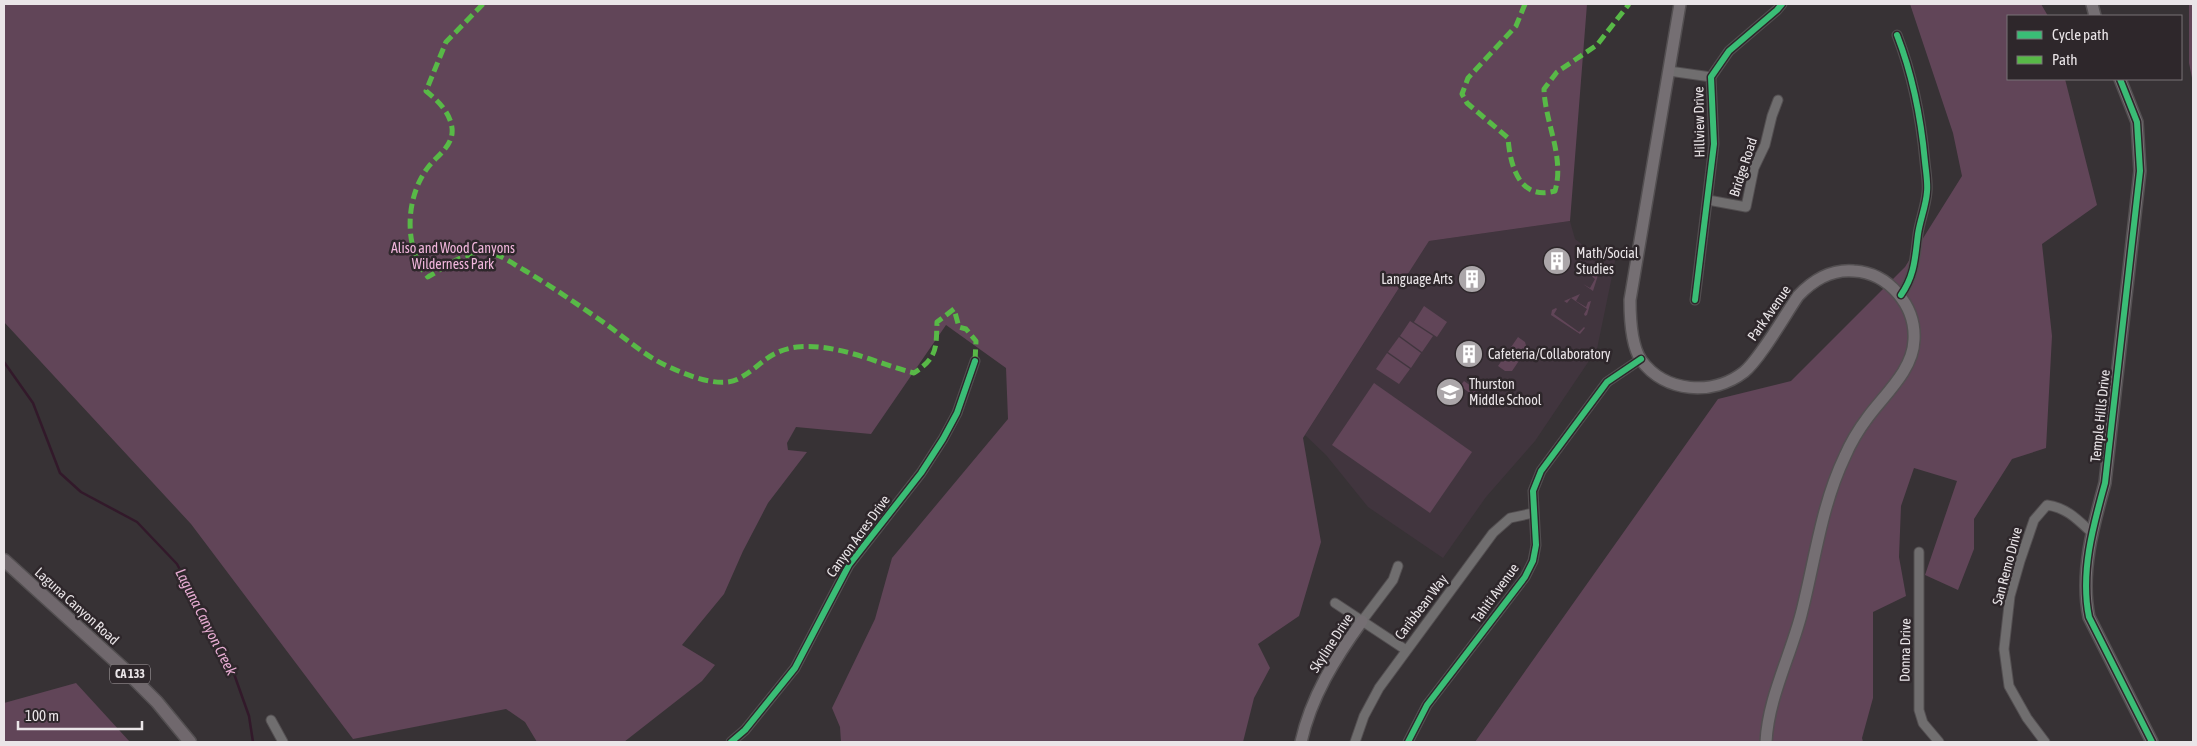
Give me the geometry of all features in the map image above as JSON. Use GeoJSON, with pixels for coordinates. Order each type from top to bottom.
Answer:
{"type":"FeatureCollection","features":[{"type":"Feature","properties":{"kind":"main road","name":"Park Avenue"},"geometry":{"type":"LineString","coordinates":[[1680,4],[1630,300],[1631,326],[1641,359],[1656,375],[1670,384],[1710,387],[1736,378],[1746,370],[1798,296],[1820,278],[1833,273],[1860,271],[1886,283],[1900,295],[1908,310],[1913,327],[1912,353],[1905,369],[1854,437],[1824,510],[1801,615],[1771,713],[1766,742]]}},
{"type":"Feature","properties":{"kind":"main road","name":"Temple Hills Drive"},"geometry":{"type":"LineString","coordinates":[[2120,80],[2137,122],[2140,171],[2105,483],[2092,533],[2085,601],[2089,618],[2152,742]]}},
{"type":"Feature","properties":{"kind":"main road","name":"Laguna Canyon Road"},"geometry":{"type":"LineString","coordinates":[[4,560],[124,668],[157,702],[190,742]]}},
{"type":"Feature","properties":{"kind":"main road","name":"Skyline Drive"},"geometry":{"type":"LineString","coordinates":[[1301,742],[1313,703],[1326,675],[1362,621]]}},
{"type":"Feature","properties":{"kind":"street","name":"Hillview Drive"},"geometry":{"type":"LineString","coordinates":[[1695,300],[1714,144],[1711,77],[1728,51],[1778,10],[1782,4]]}},
{"type":"Feature","properties":{"kind":"street"},"geometry":{"type":"LineString","coordinates":[[1897,35],[1909,66],[1914,90],[1923,136],[1928,192],[1919,229],[1915,265],[1910,282],[1900,295]]}},
{"type":"Feature","properties":{"kind":"street","name":"Hillview Drive"},"geometry":{"type":"LineString","coordinates":[[1669,71],[1711,77]]}},
{"type":"Feature","properties":{"kind":"street","name":"Bridge Road"},"geometry":{"type":"LineString","coordinates":[[1708,200],[1746,206],[1754,168],[1765,145],[1778,100]]}},
{"type":"Feature","properties":{"kind":"street","name":"Tahiti Avenue"},"geometry":{"type":"LineString","coordinates":[[1408,742],[1427,706],[1524,577],[1532,561],[1536,545],[1532,491],[1542,471],[1607,382],[1641,359]]}},
{"type":"Feature","properties":{"kind":"street","name":"Canyon Acres Drive"},"geometry":{"type":"LineString","coordinates":[[731,742],[745,730],[794,668],[849,565],[921,472],[943,439],[957,413],[975,361]]}},
{"type":"Feature","properties":{"kind":"street","name":"San Remo Drive"},"geometry":{"type":"LineString","coordinates":[[2045,742],[2027,718],[2009,686],[2004,649],[2010,596],[2034,520],[2047,505],[2059,507],[2069,512],[2092,533]]}},
{"type":"Feature","properties":{"kind":"street","name":"Caribbean Way"},"geometry":{"type":"LineString","coordinates":[[1355,742],[1364,716],[1379,688],[1493,532],[1510,518],[1533,513]]}},
{"type":"Feature","properties":{"kind":"street","name":"Donna Drive"},"geometry":{"type":"LineString","coordinates":[[1919,552],[1919,710],[1923,723],[1939,742]]}},
{"type":"Feature","properties":{"kind":"street","name":"Skyline Drive"},"geometry":{"type":"LineString","coordinates":[[1362,621],[1393,580],[1398,566]]}},
{"type":"Feature","properties":{"kind":"street"},"geometry":{"type":"LineString","coordinates":[[1335,603],[1406,650]]}},
{"type":"Feature","properties":{"kind":"street"},"geometry":{"type":"LineString","coordinates":[[271,720],[283,742]]}},
{"type":"Feature","properties":{"kind":"shaded area","name":"Thurston Middle School"},"geometry":{"type":"Polygon","coordinates":[[[1570,221],[1575,239],[1589,250],[1617,252],[1597,349],[1535,441],[1486,497],[1443,558],[1368,507],[1326,455],[1305,435],[1429,241],[1570,221]]]}},
{"type":"Feature","properties":{"kind":"green space","name":"Aliso and Wood Canyons Wilderness Park"},"geometry":{"type":"Polygon","coordinates":[[[4,4],[1587,4],[1570,221],[1429,241],[1303,438],[1321,542],[1299,616],[1258,644],[1270,668],[1254,698],[1243,742],[841,742],[840,727],[832,708],[875,619],[892,558],[1008,419],[1006,368],[946,325],[871,434],[796,427],[787,443],[788,450],[807,452],[768,503],[743,551],[724,594],[682,645],[715,665],[702,681],[624,742],[537,742],[525,722],[506,709],[353,739],[191,524],[4,322],[4,4]]]}},
{"type":"Feature","properties":{"kind":"green space"},"geometry":{"type":"Polygon","coordinates":[[[1910,4],[2041,4],[2047,15],[2007,15],[2007,80],[2065,80],[2097,205],[2042,244],[2052,336],[2046,448],[2012,459],[1974,519],[1974,549],[1958,590],[1925,575],[1957,481],[1914,468],[1901,506],[1899,557],[1906,596],[1873,612],[1873,698],[1862,738],[1863,742],[1475,742],[1718,399],[1791,381],[1905,267],[1962,176],[1953,133],[1910,4]]]}},
{"type":"Feature","properties":{"kind":"green space"},"geometry":{"type":"Polygon","coordinates":[[[2189,4],[2193,4],[2193,83],[2189,63],[2189,4]]]}},
{"type":"Feature","properties":{"kind":"green space"},"geometry":{"type":"Polygon","coordinates":[[[1597,269],[1599,272],[1593,291],[1583,284],[1590,288],[1595,279],[1590,275],[1597,269]]]}},
{"type":"Feature","properties":{"kind":"green space"},"geometry":{"type":"Polygon","coordinates":[[[1580,294],[1576,301],[1586,307],[1588,302],[1591,301],[1585,316],[1584,314],[1587,309],[1571,298],[1567,303],[1564,301],[1580,294]]]}},
{"type":"Feature","properties":{"kind":"green space"},"geometry":{"type":"Polygon","coordinates":[[[1424,306],[1447,322],[1437,337],[1414,322],[1424,306]]]}},
{"type":"Feature","properties":{"kind":"green space"},"geometry":{"type":"Polygon","coordinates":[[[1556,308],[1554,314],[1579,332],[1585,328],[1580,334],[1551,315],[1552,310],[1556,308]]]}},
{"type":"Feature","properties":{"kind":"green space"},"geometry":{"type":"Polygon","coordinates":[[[1410,321],[1433,336],[1422,352],[1400,336],[1410,321]]]}},
{"type":"Feature","properties":{"kind":"green space"},"geometry":{"type":"Polygon","coordinates":[[[1399,337],[1421,353],[1411,368],[1388,352],[1399,337]]]}},
{"type":"Feature","properties":{"kind":"green space"},"geometry":{"type":"Polygon","coordinates":[[[1518,337],[1525,342],[1527,349],[1512,371],[1505,371],[1498,366],[1518,337]]]}},
{"type":"Feature","properties":{"kind":"green space"},"geometry":{"type":"Polygon","coordinates":[[[1387,353],[1410,369],[1399,384],[1376,369],[1387,353]]]}},
{"type":"Feature","properties":{"kind":"green space"},"geometry":{"type":"Polygon","coordinates":[[[1464,381],[1478,391],[1474,396],[1460,386],[1464,381]]]}},
{"type":"Feature","properties":{"kind":"green space"},"geometry":{"type":"Polygon","coordinates":[[[1374,383],[1472,452],[1430,513],[1332,445],[1374,383]]]}},
{"type":"Feature","properties":{"kind":"green space"},"geometry":{"type":"Polygon","coordinates":[[[76,683],[130,742],[4,742],[4,703],[76,683]]]}},
{"type":"Feature","properties":{"kind":"waterway","name":"Laguna Canyon Creek"},"geometry":{"type":"LineString","coordinates":[[4,362],[33,403],[60,473],[81,492],[137,522],[177,564],[233,671],[249,716],[253,742]]}},
{"type":"Feature","properties":{"kind":"marked path"},"geometry":{"type":"LineString","coordinates":[[483,4],[446,42],[426,91],[439,102],[449,117],[452,128],[451,140],[448,145],[421,178],[415,192],[412,207],[410,222],[414,252],[428,277],[456,260],[471,254],[486,252],[496,254],[564,295],[657,361],[682,372],[711,381],[730,382],[738,379],[778,352],[797,347],[827,348],[842,351],[914,373],[932,357],[936,345],[937,322],[954,309],[959,327],[966,329],[976,341],[975,361]]}},
{"type":"Feature","properties":{"kind":"marked path"},"geometry":{"type":"LineString","coordinates":[[1525,4],[1516,26],[1468,78],[1462,94],[1467,103],[1508,138],[1514,169],[1525,186],[1533,191],[1543,193],[1555,191],[1558,166],[1544,89],[1557,72],[1597,45],[1629,4]]}},
{"type":"Feature","properties":{"kind":"cycle path"},"geometry":{"type":"LineString","coordinates":[[1695,300],[1714,144],[1711,77],[1729,51],[1782,4]]}},
{"type":"Feature","properties":{"kind":"cycle path"},"geometry":{"type":"LineString","coordinates":[[1897,35],[1916,97],[1927,185],[1914,266],[1906,288],[1901,295]]}},
{"type":"Feature","properties":{"kind":"cycle path"},"geometry":{"type":"LineString","coordinates":[[2120,80],[2137,122],[2140,171],[2105,483],[2092,533],[2086,584],[2089,617],[2152,742]]}},
{"type":"Feature","properties":{"kind":"cycle path"},"geometry":{"type":"LineString","coordinates":[[1408,742],[1427,705],[1525,577],[1533,561],[1536,545],[1533,491],[1541,471],[1607,382],[1641,359]]}},
{"type":"Feature","properties":{"kind":"cycle path"},"geometry":{"type":"LineString","coordinates":[[731,742],[745,730],[795,668],[849,565],[921,473],[943,439],[957,413],[975,361]]}},
{"type":"Feature","properties":{"kind":"place","name":"Math/Social Studies"},"geometry":{"type":"Point","coordinates":[1557,261]}},
{"type":"Feature","properties":{"kind":"place","name":"Language Arts"},"geometry":{"type":"Point","coordinates":[1472,279]}},
{"type":"Feature","properties":{"kind":"place","name":"Cafeteria/Collaboratory"},"geometry":{"type":"Point","coordinates":[1469,354]}},
{"type":"Feature","properties":{"kind":"place","name":"Thurston Middle School"},"geometry":{"type":"Point","coordinates":[1450,392]}}]}
